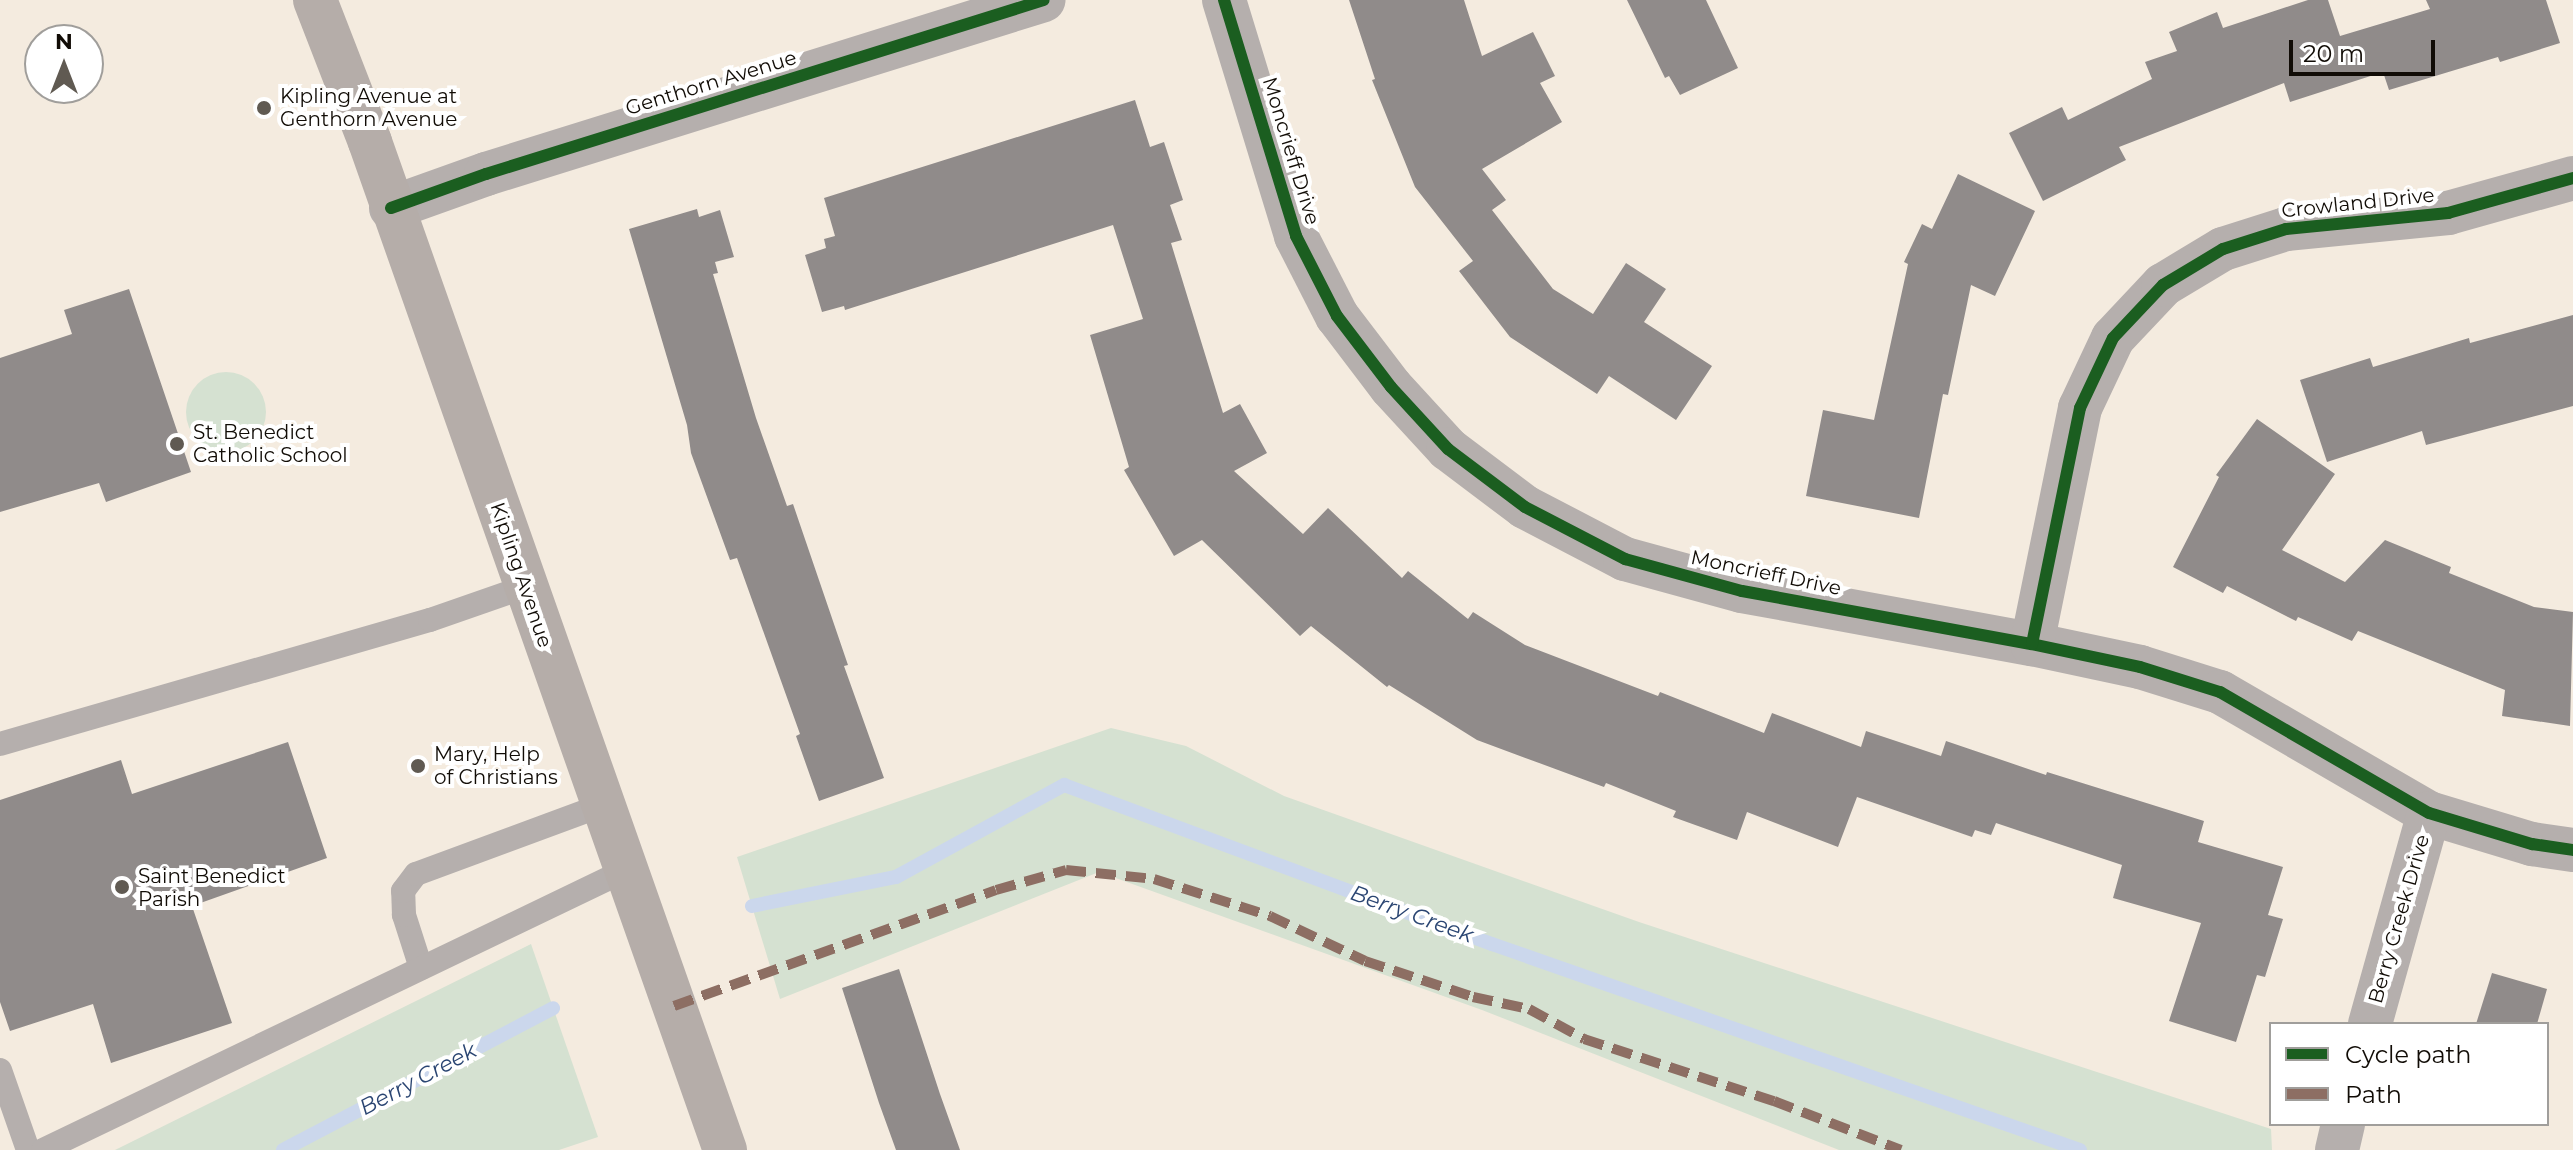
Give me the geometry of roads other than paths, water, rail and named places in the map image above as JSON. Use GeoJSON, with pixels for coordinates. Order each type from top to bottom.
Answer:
{"type":"FeatureCollection","features":[{"type":"Feature","properties":{"kind":"main road","name":"Kipling Avenue"},"geometry":{"type":"LineString","coordinates":[[315,0],[370,142],[725,1150]]}},
{"type":"Feature","properties":{"kind":"street","name":"Genthorn Avenue"},"geometry":{"type":"LineString","coordinates":[[391,208],[501,169],[1044,0]]}},
{"type":"Feature","properties":{"kind":"street","name":"Moncrieff Drive"},"geometry":{"type":"LineString","coordinates":[[1224,0],[1296,236],[1337,316],[1391,387],[1448,449],[1525,507],[1625,559],[1742,591],[2032,644],[2140,667],[2220,692],[2429,813],[2532,844],[2573,850]]}},
{"type":"Feature","properties":{"kind":"street","name":"Crowland Drive"},"geometry":{"type":"LineString","coordinates":[[2032,644],[2080,408],[2113,338],[2163,285],[2223,249],[2286,229],[2448,213],[2573,178]]}},
{"type":"Feature","properties":{"kind":"street","name":"Berry Creek Drive"},"geometry":{"type":"LineString","coordinates":[[2371,1022],[2429,813]]}},
{"type":"Feature","properties":{"kind":"street"},"geometry":{"type":"LineString","coordinates":[[2337,1150],[2343,1126]]}},
{"type":"Feature","properties":{"kind":"lane"},"geometry":{"type":"LineString","coordinates":[[0,744],[430,620],[525,587]]}},
{"type":"Feature","properties":{"kind":"lane"},"geometry":{"type":"LineString","coordinates":[[421,968],[404,915],[403,891],[416,874],[603,805]]}},
{"type":"Feature","properties":{"kind":"lane"},"geometry":{"type":"LineString","coordinates":[[43,1150],[421,968],[629,879]]}},
{"type":"Feature","properties":{"kind":"lane"},"geometry":{"type":"LineString","coordinates":[[0,1070],[28,1150]]}},
{"type":"Feature","properties":{"kind":"waterway","name":"Berry Creek"},"geometry":{"type":"LineString","coordinates":[[752,906],[896,877],[1064,785],[1492,944],[2080,1150]]}},
{"type":"Feature","properties":{"kind":"waterway","name":"Berry Creek"},"geometry":{"type":"LineString","coordinates":[[283,1150],[553,1008]]}},
{"type":"Feature","properties":{"kind":"place","name":"Kipling Avenue at Genthorn Avenue"},"geometry":{"type":"Point","coordinates":[264,108]}},
{"type":"Feature","properties":{"kind":"place","name":"St. Benedict Catholic School"},"geometry":{"type":"Point","coordinates":[177,444]}},
{"type":"Feature","properties":{"kind":"place","name":"Mary, Help of Christians"},"geometry":{"type":"Point","coordinates":[418,766]}},
{"type":"Feature","properties":{"kind":"place","name":"Saint Benedict Parish"},"geometry":{"type":"Point","coordinates":[122,887]}}]}
